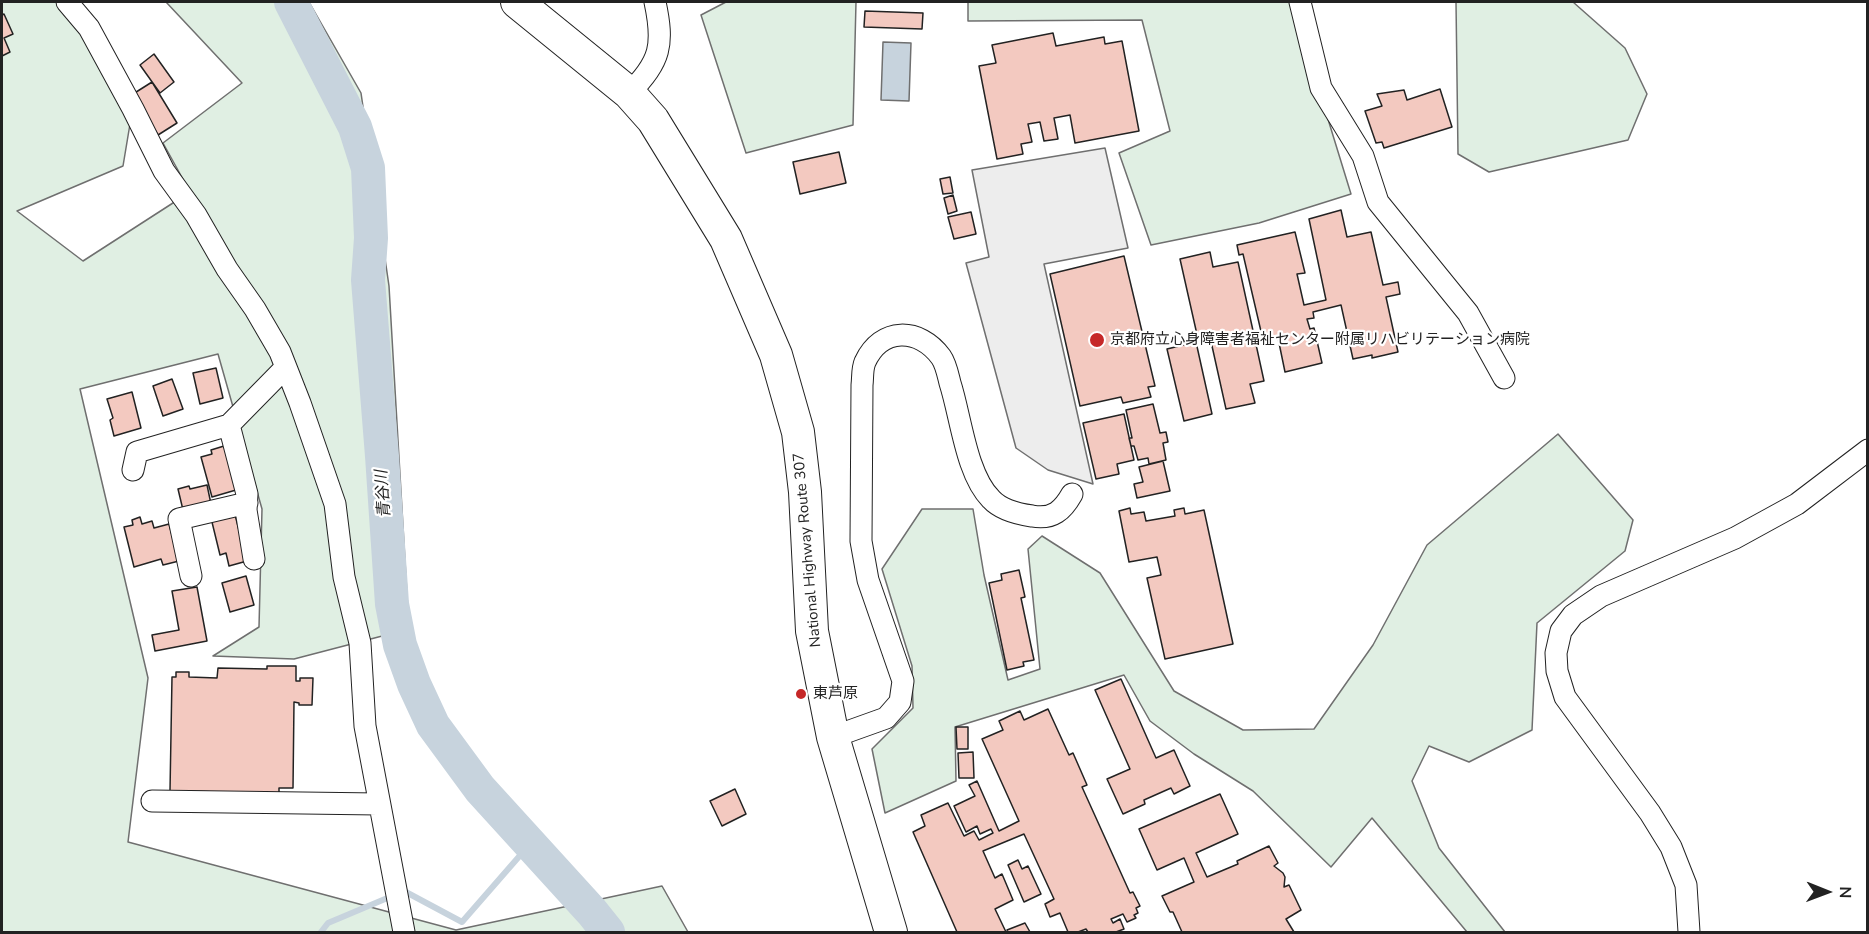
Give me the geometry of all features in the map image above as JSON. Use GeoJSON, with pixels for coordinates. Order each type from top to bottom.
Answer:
{"type":"FeatureCollection","features":[{"type":"Feature","properties":{"kind":"highway","name":"National Highway Route 307"},"geometry":{"type":"LineString","coordinates":[[517,2],[629,93],[653,120],[726,239],[776,355],[798,432],[805,492],[812,631],[833,737],[891,933]]}},
{"type":"Feature","properties":{"kind":"street"},"geometry":{"type":"LineString","coordinates":[[67,2],[89,28],[164,171],[196,215],[280,352],[300,403],[335,504],[344,577],[360,643],[364,726],[404,932]]}},
{"type":"Feature","properties":{"kind":"street"},"geometry":{"type":"LineString","coordinates":[[629,93],[645,78],[658,50],[660,29],[655,2]]}},
{"type":"Feature","properties":{"kind":"street"},"geometry":{"type":"LineString","coordinates":[[1300,2],[1321,88],[1363,156],[1378,202],[1468,313],[1504,378]]}},
{"type":"Feature","properties":{"kind":"street"},"geometry":{"type":"LineString","coordinates":[[833,737],[885,717],[900,702],[903,681],[868,580],[861,541],[862,385],[864,364],[873,347],[887,337],[905,334],[922,339],[942,358],[974,472],[991,499],[1013,512],[1036,517],[1052,516],[1064,508],[1072,494]]}},
{"type":"Feature","properties":{"kind":"street"},"geometry":{"type":"LineString","coordinates":[[133,470],[137,452],[229,425],[285,368]]}},
{"type":"Feature","properties":{"kind":"street"},"geometry":{"type":"LineString","coordinates":[[229,425],[248,494],[246,510],[254,559]]}},
{"type":"Feature","properties":{"kind":"street"},"geometry":{"type":"LineString","coordinates":[[1689,933],[1686,885],[1671,847],[1650,813],[1564,697],[1557,671],[1556,653],[1561,631],[1573,615],[1601,596],[1735,538],[1797,504],[1868,450]]}},
{"type":"Feature","properties":{"kind":"street"},"geometry":{"type":"LineString","coordinates":[[191,576],[179,519],[247,503]]}},
{"type":"Feature","properties":{"kind":"street"},"geometry":{"type":"LineString","coordinates":[[152,801],[378,804]]}},
{"type":"Feature","properties":{"kind":"green space"},"geometry":{"type":"Polygon","coordinates":[[[2,2],[69,2],[131,118],[123,166],[17,211],[83,261],[190,192],[163,143],[242,83],[166,2],[309,2],[361,93],[389,286],[409,629],[294,659],[213,656],[259,627],[262,509],[218,354],[80,389],[148,678],[128,842],[456,930],[662,886],[688,932],[2,932],[2,2]]]}},
{"type":"Feature","properties":{"kind":"green space"},"geometry":{"type":"Polygon","coordinates":[[[726,2],[856,2],[853,125],[746,153],[701,15],[726,2]]]}},
{"type":"Feature","properties":{"kind":"green space"},"geometry":{"type":"Polygon","coordinates":[[[968,2],[1292,2],[1351,194],[1259,223],[1151,245],[1119,153],[1170,131],[1142,20],[968,21],[968,2]]]}},
{"type":"Feature","properties":{"kind":"green space"},"geometry":{"type":"Polygon","coordinates":[[[1456,2],[1573,2],[1625,48],[1647,94],[1628,140],[1489,172],[1458,154],[1456,2]]]}},
{"type":"Feature","properties":{"kind":"green space"},"geometry":{"type":"Polygon","coordinates":[[[1558,434],[1633,520],[1625,551],[1537,623],[1532,730],[1469,762],[1429,746],[1412,781],[1439,848],[1505,932],[1467,932],[1372,818],[1331,867],[1253,791],[1194,754],[1150,721],[1124,675],[955,727],[956,781],[885,813],[872,749],[913,708],[912,666],[882,569],[922,509],[973,509],[984,575],[1008,680],[1040,669],[1028,549],[1042,536],[1100,573],[1174,691],[1243,730],[1314,729],[1373,645],[1427,545],[1558,434]]]}},
{"type":"Feature","properties":{"kind":"shaded area"},"geometry":{"type":"Polygon","coordinates":[[[883,42],[911,43],[909,101],[881,100],[883,42]]]}},
{"type":"Feature","properties":{"kind":"shaded area"},"geometry":{"type":"Polygon","coordinates":[[[1105,148],[1128,248],[1044,264],[1093,484],[1048,470],[1016,448],[966,263],[989,257],[972,170],[1105,148]]]}},
{"type":"Feature","properties":{"kind":"building"},"geometry":{"type":"Polygon","coordinates":[[[865,11],[923,13],[922,29],[864,27],[865,11]]]}},
{"type":"Feature","properties":{"kind":"building"},"geometry":{"type":"Polygon","coordinates":[[[4,14],[13,34],[4,38],[10,52],[2,56],[2,15],[4,14]]]}},
{"type":"Feature","properties":{"kind":"building"},"geometry":{"type":"Polygon","coordinates":[[[1053,33],[1056,46],[1104,37],[1105,44],[1122,41],[1139,131],[1075,143],[1070,115],[1054,118],[1058,139],[1044,141],[1040,122],[1028,124],[1032,142],[1021,144],[1023,154],[997,159],[979,66],[996,63],[992,45],[1053,33]]]}},
{"type":"Feature","properties":{"kind":"building"},"geometry":{"type":"Polygon","coordinates":[[[154,54],[174,82],[160,93],[140,65],[154,54]]]}},
{"type":"Feature","properties":{"kind":"building"},"geometry":{"type":"Polygon","coordinates":[[[152,82],[177,123],[158,135],[133,94],[152,82]]]}},
{"type":"Feature","properties":{"kind":"building"},"geometry":{"type":"Polygon","coordinates":[[[1440,89],[1452,127],[1384,148],[1382,142],[1376,143],[1365,111],[1382,106],[1377,94],[1404,90],[1407,100],[1440,89]]]}},
{"type":"Feature","properties":{"kind":"building"},"geometry":{"type":"Polygon","coordinates":[[[839,152],[846,183],[800,194],[793,162],[839,152]]]}},
{"type":"Feature","properties":{"kind":"building"},"geometry":{"type":"Polygon","coordinates":[[[950,177],[953,193],[943,194],[940,179],[950,177]]]}},
{"type":"Feature","properties":{"kind":"building"},"geometry":{"type":"Polygon","coordinates":[[[953,195],[957,211],[948,214],[944,198],[953,195]]]}},
{"type":"Feature","properties":{"kind":"building"},"geometry":{"type":"Polygon","coordinates":[[[1341,210],[1347,237],[1371,232],[1383,285],[1398,282],[1400,294],[1386,297],[1398,352],[1372,358],[1372,355],[1353,359],[1341,305],[1313,312],[1314,318],[1307,319],[1310,329],[1314,328],[1322,363],[1285,372],[1278,338],[1263,340],[1243,254],[1239,255],[1237,245],[1295,232],[1305,273],[1297,274],[1304,305],[1326,300],[1309,219],[1341,210]]]}},
{"type":"Feature","properties":{"kind":"building"},"geometry":{"type":"Polygon","coordinates":[[[971,212],[976,234],[954,239],[948,217],[971,212]]]}},
{"type":"Feature","properties":{"kind":"building"},"geometry":{"type":"Polygon","coordinates":[[[1210,252],[1213,267],[1238,262],[1264,381],[1250,384],[1255,403],[1226,409],[1210,337],[1198,339],[1180,259],[1210,252]]]}},
{"type":"Feature","properties":{"kind":"building"},"geometry":{"type":"Polygon","coordinates":[[[1124,256],[1155,386],[1148,387],[1151,397],[1123,403],[1121,397],[1080,406],[1050,274],[1124,256]]]}},
{"type":"Feature","properties":{"kind":"building"},"geometry":{"type":"Polygon","coordinates":[[[1196,342],[1212,414],[1184,421],[1167,349],[1196,342]]]}},
{"type":"Feature","properties":{"kind":"building"},"geometry":{"type":"Polygon","coordinates":[[[216,368],[223,398],[200,404],[193,373],[216,368]]]}},
{"type":"Feature","properties":{"kind":"building"},"geometry":{"type":"Polygon","coordinates":[[[172,379],[183,409],[163,416],[153,386],[172,379]]]}},
{"type":"Feature","properties":{"kind":"building"},"geometry":{"type":"Polygon","coordinates":[[[132,392],[141,428],[114,436],[110,420],[113,418],[107,399],[132,392]]]}},
{"type":"Feature","properties":{"kind":"building"},"geometry":{"type":"Polygon","coordinates":[[[1153,404],[1160,433],[1166,432],[1168,442],[1163,443],[1166,460],[1149,464],[1148,458],[1138,460],[1134,446],[1131,446],[1129,438],[1132,438],[1126,410],[1153,404]]]}},
{"type":"Feature","properties":{"kind":"building"},"geometry":{"type":"Polygon","coordinates":[[[1124,414],[1134,460],[1117,464],[1119,474],[1096,479],[1083,423],[1124,414]]]}},
{"type":"Feature","properties":{"kind":"building"},"geometry":{"type":"Polygon","coordinates":[[[224,446],[236,490],[212,497],[201,457],[212,454],[211,450],[224,446]]]}},
{"type":"Feature","properties":{"kind":"building"},"geometry":{"type":"Polygon","coordinates":[[[1163,461],[1170,491],[1137,498],[1134,484],[1143,482],[1139,467],[1163,461]]]}},
{"type":"Feature","properties":{"kind":"building"},"geometry":{"type":"Polygon","coordinates":[[[207,485],[211,504],[183,510],[178,489],[207,485]]]}},
{"type":"Feature","properties":{"kind":"building"},"geometry":{"type":"Polygon","coordinates":[[[1130,508],[1131,514],[1144,512],[1146,521],[1175,516],[1174,510],[1184,508],[1185,514],[1204,510],[1233,644],[1165,659],[1147,578],[1161,575],[1157,557],[1129,562],[1119,511],[1130,508]]]}},
{"type":"Feature","properties":{"kind":"building"},"geometry":{"type":"Polygon","coordinates":[[[234,511],[247,561],[229,566],[226,553],[220,555],[211,518],[234,511]]]}},
{"type":"Feature","properties":{"kind":"building"},"geometry":{"type":"Polygon","coordinates":[[[140,517],[142,524],[152,521],[154,528],[169,524],[179,561],[163,565],[161,559],[134,567],[124,527],[133,525],[132,520],[140,517]]]}},
{"type":"Feature","properties":{"kind":"building"},"geometry":{"type":"Polygon","coordinates":[[[1019,570],[1025,597],[1021,598],[1034,660],[1023,662],[1024,666],[1007,670],[989,583],[1002,580],[1001,574],[1019,570]]]}},
{"type":"Feature","properties":{"kind":"building"},"geometry":{"type":"Polygon","coordinates":[[[246,576],[254,605],[230,612],[222,583],[246,576]]]}},
{"type":"Feature","properties":{"kind":"building"},"geometry":{"type":"Polygon","coordinates":[[[197,587],[207,641],[155,651],[152,635],[179,630],[172,591],[197,587]]]}},
{"type":"Feature","properties":{"kind":"building"},"geometry":{"type":"Polygon","coordinates":[[[267,666],[296,666],[296,681],[300,681],[300,678],[313,678],[312,705],[299,705],[294,702],[293,788],[279,788],[279,793],[170,791],[172,677],[176,677],[176,672],[189,672],[189,677],[217,678],[218,668],[267,669],[267,666]]]}},
{"type":"Feature","properties":{"kind":"building"},"geometry":{"type":"Polygon","coordinates":[[[1121,679],[1156,758],[1174,750],[1190,786],[1174,794],[1171,788],[1144,800],[1145,804],[1123,814],[1107,779],[1130,769],[1095,690],[1121,679]]]}},
{"type":"Feature","properties":{"kind":"building"},"geometry":{"type":"Polygon","coordinates":[[[1048,709],[1069,755],[1073,753],[1087,785],[1082,787],[1130,893],[1133,892],[1140,906],[1136,908],[1138,913],[1134,915],[1136,918],[1127,922],[1123,914],[1111,919],[1113,923],[1120,919],[1124,929],[1116,932],[1088,932],[1086,929],[1068,932],[1060,913],[1050,917],[1045,904],[1054,899],[1024,834],[983,851],[995,878],[1002,874],[1013,900],[995,909],[1006,932],[957,932],[913,832],[925,826],[921,815],[948,803],[964,836],[974,831],[979,840],[993,833],[991,829],[980,834],[977,826],[966,832],[954,806],[975,796],[969,785],[977,781],[999,831],[1019,821],[982,739],[1003,730],[999,721],[1020,711],[1024,720],[1048,709]]]}},
{"type":"Feature","properties":{"kind":"building"},"geometry":{"type":"Polygon","coordinates":[[[956,727],[968,727],[968,749],[957,749],[956,727]]]}},
{"type":"Feature","properties":{"kind":"building"},"geometry":{"type":"Polygon","coordinates":[[[973,752],[974,778],[959,778],[958,753],[973,752]]]}},
{"type":"Feature","properties":{"kind":"building"},"geometry":{"type":"Polygon","coordinates":[[[735,789],[746,814],[722,826],[710,801],[735,789]]]}},
{"type":"Feature","properties":{"kind":"building"},"geometry":{"type":"Polygon","coordinates":[[[1220,794],[1238,834],[1196,853],[1207,877],[1238,864],[1237,861],[1269,846],[1278,863],[1274,866],[1285,877],[1284,887],[1289,885],[1301,910],[1286,919],[1294,932],[1182,932],[1173,912],[1170,912],[1162,896],[1194,882],[1184,858],[1157,870],[1139,829],[1220,794]]]}},
{"type":"Feature","properties":{"kind":"building"},"geometry":{"type":"Polygon","coordinates":[[[1018,860],[1022,869],[1028,866],[1041,894],[1024,902],[1008,865],[1018,860]]]}},
{"type":"Feature","properties":{"kind":"building"},"geometry":{"type":"Polygon","coordinates":[[[1025,923],[1030,932],[1008,932],[1007,930],[1025,923]]]}},
{"type":"Feature","properties":{"kind":"waterway","name":"青谷川"},"geometry":{"type":"LineString","coordinates":[[291,2],[355,127],[368,168],[371,238],[368,280],[392,604],[400,645],[414,684],[433,725],[480,789],[608,932]]}},
{"type":"Feature","properties":{"kind":"waterway"},"geometry":{"type":"LineString","coordinates":[[321,932],[328,923],[404,891],[462,922],[530,844]]}},
{"type":"Feature","properties":{"kind":"place","name":"京都府立心身障害者福祉センター附属リハビリテーション病院"},"geometry":{"type":"Point","coordinates":[1097,340]}},
{"type":"Feature","properties":{"kind":"place","name":"東芦原"},"geometry":{"type":"Point","coordinates":[801,694]}}]}
